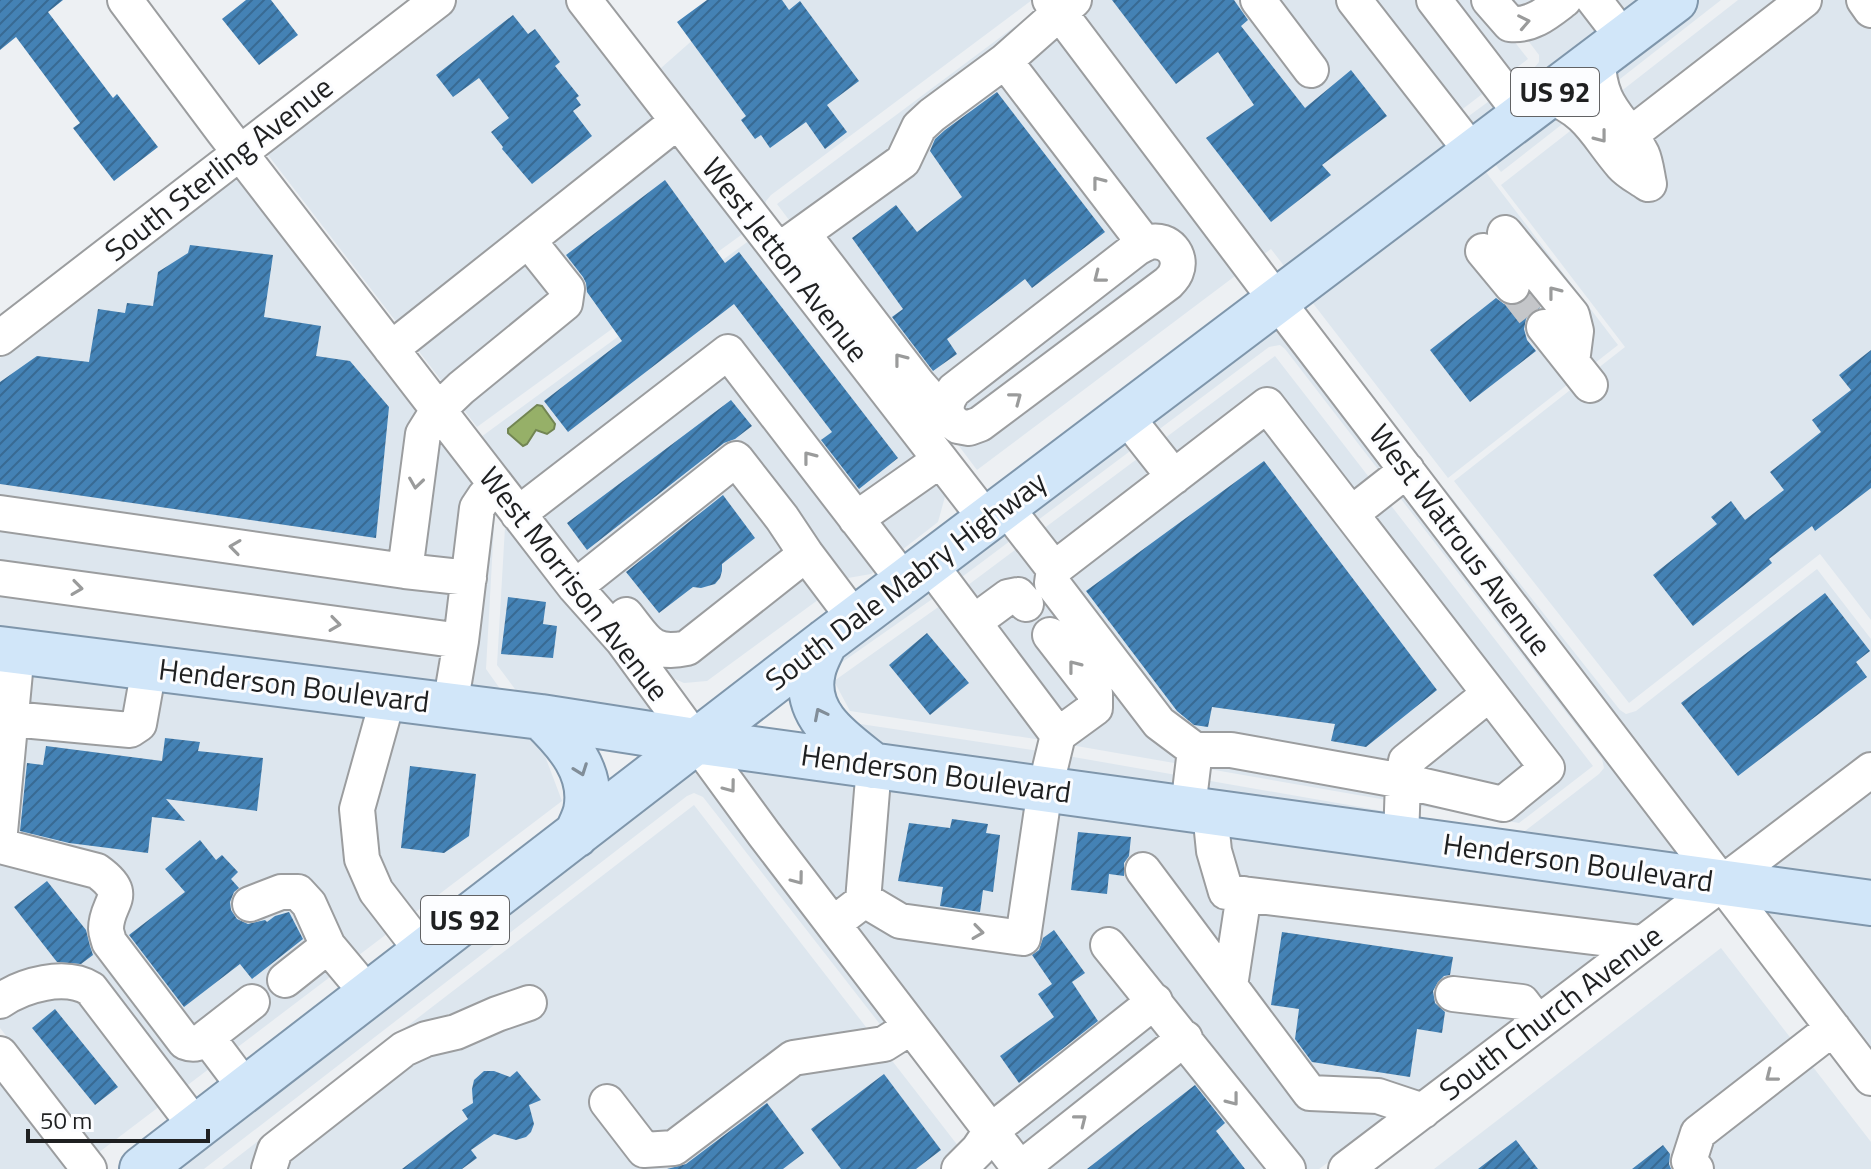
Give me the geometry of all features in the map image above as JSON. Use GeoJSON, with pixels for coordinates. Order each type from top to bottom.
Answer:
{"type":"FeatureCollection","features":[{"type":"Feature","properties":{"kind":"main road","name":"South Dale Mabry Highway"},"geometry":{"type":"LineString","coordinates":[[142,1169],[840,630],[1536,106],[1636,24]]}},
{"type":"Feature","properties":{"kind":"main road"},"geometry":{"type":"LineString","coordinates":[[840,630],[813,671],[811,692],[817,711],[827,727],[874,766]]}},
{"type":"Feature","properties":{"kind":"main road","name":"Henderson Boulevard"},"geometry":{"type":"LineString","coordinates":[[9,650],[541,717],[695,741],[1871,903]]}},
{"type":"Feature","properties":{"kind":"main road"},"geometry":{"type":"LineString","coordinates":[[541,717],[567,744],[581,766],[587,792],[586,812],[576,835]]}},
{"type":"Feature","properties":{"kind":"street","name":"West Morrison Avenue"},"geometry":{"type":"LineString","coordinates":[[125,0],[518,514],[584,580],[623,641],[695,741],[1020,1169]]}},
{"type":"Feature","properties":{"kind":"street","name":"South Sterling Avenue"},"geometry":{"type":"LineString","coordinates":[[0,338],[438,0]]}},
{"type":"Feature","properties":{"kind":"street","name":"West Jetton Avenue"},"geometry":{"type":"LineString","coordinates":[[584,0],[678,121],[791,243],[996,513],[1054,569],[1052,583],[1159,723],[1195,750]]}},
{"type":"Feature","properties":{"kind":"street"},"geometry":{"type":"LineString","coordinates":[[1258,0],[1311,70]]}},
{"type":"Feature","properties":{"kind":"street"},"geometry":{"type":"LineString","coordinates":[[1354,0],[1473,153]]}},
{"type":"Feature","properties":{"kind":"street"},"geometry":{"type":"LineString","coordinates":[[1434,0],[1536,106],[1565,102],[1580,112],[1624,168],[1649,184],[1644,156],[1602,95],[1598,77],[1636,24],[1594,0]]}},
{"type":"Feature","properties":{"kind":"street"},"geometry":{"type":"LineString","coordinates":[[1489,0],[1510,24],[1522,25],[1533,22],[1564,0]]}},
{"type":"Feature","properties":{"kind":"street"},"geometry":{"type":"LineString","coordinates":[[1630,135],[1804,0]]}},
{"type":"Feature","properties":{"kind":"street"},"geometry":{"type":"LineString","coordinates":[[1864,0],[1871,10]]}},
{"type":"Feature","properties":{"kind":"street"},"geometry":{"type":"LineString","coordinates":[[791,243],[903,161],[919,127],[1005,61],[1061,4]]}},
{"type":"Feature","properties":{"kind":"street","name":"West Watrous Avenue"},"geometry":{"type":"LineString","coordinates":[[1061,4],[1214,218],[1871,1078]]}},
{"type":"Feature","properties":{"kind":"street"},"geometry":{"type":"LineString","coordinates":[[856,519],[937,439],[958,426],[969,428],[980,424],[1168,283],[1177,271],[1177,256],[1159,247],[1005,61]]}},
{"type":"Feature","properties":{"kind":"street"},"geometry":{"type":"LineString","coordinates":[[391,349],[678,121]]}},
{"type":"Feature","properties":{"kind":"street"},"geometry":{"type":"LineString","coordinates":[[937,439],[947,399],[954,390],[1137,248],[1159,247],[1214,218]]}},
{"type":"Feature","properties":{"kind":"street"},"geometry":{"type":"LineString","coordinates":[[405,571],[423,434],[438,410],[461,388],[565,303],[567,289],[528,240]]}},
{"type":"Feature","properties":{"kind":"street"},"geometry":{"type":"LineString","coordinates":[[1512,286],[1494,242],[1572,315],[1581,373],[1544,327]]}},
{"type":"Feature","properties":{"kind":"street"},"geometry":{"type":"LineString","coordinates":[[518,514],[728,352],[856,519],[974,622],[1058,735]]}},
{"type":"Feature","properties":{"kind":"street"},"geometry":{"type":"LineString","coordinates":[[1054,569],[1267,405],[1547,768],[1503,804],[1403,781],[1231,750],[1195,750],[1199,810],[1226,892],[1642,943]]}},
{"type":"Feature","properties":{"kind":"street"},"geometry":{"type":"LineString","coordinates":[[1125,415],[1174,477]]}},
{"type":"Feature","properties":{"kind":"street"},"geometry":{"type":"LineString","coordinates":[[806,554],[687,648],[673,651],[660,650],[648,642],[584,580],[736,459],[806,554],[840,630]]}},
{"type":"Feature","properties":{"kind":"street"},"geometry":{"type":"LineString","coordinates":[[1351,514],[1407,470]]}},
{"type":"Feature","properties":{"kind":"street"},"geometry":{"type":"LineString","coordinates":[[450,706],[477,508],[497,486]]}},
{"type":"Feature","properties":{"kind":"street"},"geometry":{"type":"LineString","coordinates":[[0,513],[469,578]]}},
{"type":"Feature","properties":{"kind":"street"},"geometry":{"type":"LineString","coordinates":[[0,578],[461,641]]}},
{"type":"Feature","properties":{"kind":"street"},"geometry":{"type":"LineString","coordinates":[[974,622],[1008,597],[1018,595],[1026,604]]}},
{"type":"Feature","properties":{"kind":"street"},"geometry":{"type":"LineString","coordinates":[[863,901],[900,921],[1023,938],[1045,789],[1058,735],[1095,708],[1095,693],[1050,635]]}},
{"type":"Feature","properties":{"kind":"street"},"geometry":{"type":"LineString","coordinates":[[0,832],[11,719],[9,650]]}},
{"type":"Feature","properties":{"kind":"street"},"geometry":{"type":"LineString","coordinates":[[11,719],[130,730],[139,724],[149,668]]}},
{"type":"Feature","properties":{"kind":"street"},"geometry":{"type":"LineString","coordinates":[[1401,839],[1406,761],[1489,694]]}},
{"type":"Feature","properties":{"kind":"street"},"geometry":{"type":"LineString","coordinates":[[388,698],[357,809],[362,859],[376,891],[423,952]]}},
{"type":"Feature","properties":{"kind":"street"},"geometry":{"type":"LineString","coordinates":[[833,924],[863,901],[874,766]]}},
{"type":"Feature","properties":{"kind":"street","name":"South Church Avenue"},"geometry":{"type":"LineString","coordinates":[[1346,1169],[1871,770]]}},
{"type":"Feature","properties":{"kind":"street"},"geometry":{"type":"LineString","coordinates":[[0,846],[97,871],[108,879],[116,898],[106,928],[109,942],[185,1042],[192,1045],[199,1043],[252,1002]]}},
{"type":"Feature","properties":{"kind":"street"},"geometry":{"type":"LineString","coordinates":[[1143,870],[1310,1093],[1378,1096],[1423,1111]]}},
{"type":"Feature","properties":{"kind":"street"},"geometry":{"type":"LineString","coordinates":[[250,904],[281,892],[298,892],[309,904],[328,946],[369,995]]}},
{"type":"Feature","properties":{"kind":"street"},"geometry":{"type":"LineString","coordinates":[[1230,986],[1244,894]]}},
{"type":"Feature","properties":{"kind":"street"},"geometry":{"type":"LineString","coordinates":[[1108,945],[1288,1169]]}},
{"type":"Feature","properties":{"kind":"street"},"geometry":{"type":"LineString","coordinates":[[285,980],[328,946]]}},
{"type":"Feature","properties":{"kind":"street"},"geometry":{"type":"LineString","coordinates":[[0,1001],[25,986],[73,982],[91,989],[197,1128]]}},
{"type":"Feature","properties":{"kind":"street"},"geometry":{"type":"LineString","coordinates":[[1453,994],[1522,1002],[1538,1023]]}},
{"type":"Feature","properties":{"kind":"street"},"geometry":{"type":"LineString","coordinates":[[959,1169],[991,1131],[1155,1001]]}},
{"type":"Feature","properties":{"kind":"street"},"geometry":{"type":"LineString","coordinates":[[269,1169],[275,1150],[404,1049],[529,1003]]}},
{"type":"Feature","properties":{"kind":"street"},"geometry":{"type":"LineString","coordinates":[[607,1102],[644,1150],[674,1148],[793,1058],[884,1044],[911,1027]]}},
{"type":"Feature","properties":{"kind":"street"},"geometry":{"type":"LineString","coordinates":[[1692,1165],[1698,1133],[1833,1028]]}},
{"type":"Feature","properties":{"kind":"street"},"geometry":{"type":"LineString","coordinates":[[207,1037],[247,1090]]}},
{"type":"Feature","properties":{"kind":"street"},"geometry":{"type":"LineString","coordinates":[[1020,1169],[1185,1038]]}},
{"type":"Feature","properties":{"kind":"street"},"geometry":{"type":"LineString","coordinates":[[0,1054],[89,1169]]}},
{"type":"Feature","properties":{"kind":"shaded area"},"geometry":{"type":"Polygon","coordinates":[[[458,0],[572,0],[748,230],[477,427],[265,151],[458,0]]]}},
{"type":"Feature","properties":{"kind":"shaded area"},"geometry":{"type":"Polygon","coordinates":[[[738,0],[1032,0],[771,195],[765,207],[661,68],[738,0]]]}},
{"type":"Feature","properties":{"kind":"shaded area"},"geometry":{"type":"Polygon","coordinates":[[[1050,0],[1482,0],[1528,59],[1447,121],[1618,345],[1448,478],[1271,249],[977,470],[777,204],[1050,0]]]}},
{"type":"Feature","properties":{"kind":"shaded area"},"geometry":{"type":"Polygon","coordinates":[[[1497,0],[1654,0],[1474,137],[1462,121],[1539,62],[1539,55],[1497,0]]]}},
{"type":"Feature","properties":{"kind":"shaded area"},"geometry":{"type":"Polygon","coordinates":[[[1695,0],[1721,0],[1501,172],[1489,156],[1695,0]]]}},
{"type":"Feature","properties":{"kind":"shaded area"},"geometry":{"type":"Polygon","coordinates":[[[1738,0],[1871,0],[1871,620],[1820,554],[1629,703],[1454,481],[1625,347],[1501,185],[1738,0]]]}},
{"type":"Feature","properties":{"kind":"shaded area"},"geometry":{"type":"Polygon","coordinates":[[[238,175],[495,507],[486,669],[542,748],[562,801],[98,1153],[0,1028],[0,358],[238,175]]]}},
{"type":"Feature","properties":{"kind":"shaded area"},"geometry":{"type":"Polygon","coordinates":[[[750,240],[882,415],[946,493],[938,522],[871,574],[848,578],[707,681],[684,683],[661,673],[481,437],[750,240]]]}},
{"type":"Feature","properties":{"kind":"shaded area"},"geometry":{"type":"Polygon","coordinates":[[[1273,319],[1695,869],[881,750],[847,722],[1039,751],[1515,834],[1525,831],[1599,774],[1604,768],[1602,759],[1280,345],[1269,347],[938,595],[831,670],[836,651],[1273,319]]]}},
{"type":"Feature","properties":{"kind":"shaded area"},"geometry":{"type":"Polygon","coordinates":[[[1275,356],[1593,766],[1519,823],[1042,740],[850,711],[834,681],[944,603],[1275,356]]]}},
{"type":"Feature","properties":{"kind":"shaded area"},"geometry":{"type":"Polygon","coordinates":[[[537,405],[542,406],[555,424],[554,429],[547,434],[536,430],[523,446],[508,433],[508,429],[537,405]]]}},
{"type":"Feature","properties":{"kind":"shaded area"},"geometry":{"type":"Polygon","coordinates":[[[1439,485],[1626,714],[1636,711],[1817,569],[1871,639],[1871,757],[1730,869],[1439,485]]]}},
{"type":"Feature","properties":{"kind":"shaded area"},"geometry":{"type":"Polygon","coordinates":[[[506,510],[671,720],[524,701],[497,665],[506,510]]]}},
{"type":"Feature","properties":{"kind":"shaded area"},"geometry":{"type":"Polygon","coordinates":[[[729,754],[1694,896],[1319,1169],[1042,1169],[766,816],[729,754]]]}},
{"type":"Feature","properties":{"kind":"shaded area"},"geometry":{"type":"Polygon","coordinates":[[[698,757],[748,841],[894,1026],[886,1032],[703,797],[694,793],[204,1169],[164,1169],[698,757]]]}},
{"type":"Feature","properties":{"kind":"shaded area"},"geometry":{"type":"Polygon","coordinates":[[[1871,788],[1871,892],[1758,878],[1871,788]]]}},
{"type":"Feature","properties":{"kind":"shaded area"},"geometry":{"type":"Polygon","coordinates":[[[694,805],[976,1169],[222,1169],[694,805]]]}},
{"type":"Feature","properties":{"kind":"shaded area"},"geometry":{"type":"Polygon","coordinates":[[[1757,904],[1871,918],[1871,1054],[1757,904]]]}},
{"type":"Feature","properties":{"kind":"shaded area"},"geometry":{"type":"Polygon","coordinates":[[[1721,948],[1871,1142],[1871,1169],[1434,1169],[1721,948]]]}},
{"type":"Feature","properties":{"kind":"shaded area"},"geometry":{"type":"Polygon","coordinates":[[[0,1075],[73,1169],[0,1169],[0,1075]]]}},
{"type":"Feature","properties":{"kind":"building"},"geometry":{"type":"Polygon","coordinates":[[[0,0],[63,0],[48,12],[113,98],[117,94],[158,147],[114,181],[73,128],[80,123],[16,37],[0,50],[0,0]]]}},
{"type":"Feature","properties":{"kind":"building"},"geometry":{"type":"Polygon","coordinates":[[[246,0],[271,0],[298,35],[259,65],[222,19],[246,0]]]}},
{"type":"Feature","properties":{"kind":"building"},"geometry":{"type":"Polygon","coordinates":[[[707,0],[782,0],[789,10],[800,1],[859,81],[827,105],[847,132],[825,149],[806,122],[770,148],[761,135],[755,139],[741,120],[746,116],[677,22],[707,0]]]}},
{"type":"Feature","properties":{"kind":"building"},"geometry":{"type":"Polygon","coordinates":[[[1112,0],[1234,0],[1248,20],[1241,26],[1305,108],[1351,70],[1387,116],[1322,165],[1331,175],[1271,222],[1206,138],[1254,105],[1218,52],[1176,84],[1112,0]]]}},
{"type":"Feature","properties":{"kind":"building"},"geometry":{"type":"Polygon","coordinates":[[[513,15],[528,34],[535,29],[560,62],[555,66],[579,96],[576,98],[581,105],[573,111],[592,136],[532,184],[491,132],[509,118],[479,78],[453,97],[436,75],[513,15]]]}},
{"type":"Feature","properties":{"kind":"building"},"geometry":{"type":"Polygon","coordinates":[[[997,92],[1105,232],[1032,288],[1025,279],[947,339],[957,354],[933,371],[892,317],[903,309],[852,238],[896,205],[917,232],[962,197],[930,151],[935,139],[945,130],[997,92]]]}},
{"type":"Feature","properties":{"kind":"building"},"geometry":{"type":"Polygon","coordinates":[[[665,180],[725,263],[739,252],[898,458],[859,489],[821,440],[832,432],[734,304],[568,432],[544,401],[622,341],[587,292],[583,277],[566,255],[665,180]]]}},
{"type":"Feature","properties":{"kind":"building"},"geometry":{"type":"Polygon","coordinates":[[[190,245],[273,255],[264,317],[321,326],[316,356],[350,361],[389,407],[376,538],[0,484],[0,382],[37,356],[89,362],[98,309],[125,313],[127,303],[153,306],[158,272],[188,253],[190,245]]]}},
{"type":"Feature","properties":{"kind":"building"},"geometry":{"type":"Polygon","coordinates":[[[1530,295],[1540,308],[1532,311],[1524,329],[1527,340],[1536,351],[1470,402],[1430,350],[1496,298],[1504,304],[1515,306],[1530,295]]]}},
{"type":"Feature","properties":{"kind":"building"},"geometry":{"type":"Polygon","coordinates":[[[1871,350],[1871,488],[1815,531],[1812,526],[1769,559],[1772,563],[1693,626],[1653,575],[1717,524],[1711,517],[1731,501],[1745,520],[1784,490],[1770,472],[1821,432],[1812,420],[1851,390],[1839,375],[1871,350]]]}},
{"type":"Feature","properties":{"kind":"building"},"geometry":{"type":"Polygon","coordinates":[[[731,400],[752,426],[724,443],[587,550],[567,523],[731,400]]]}},
{"type":"Feature","properties":{"kind":"building"},"geometry":{"type":"Polygon","coordinates":[[[1264,461],[1437,690],[1366,747],[1331,741],[1335,724],[1212,707],[1208,727],[1194,725],[1177,711],[1086,591],[1264,461]]]}},
{"type":"Feature","properties":{"kind":"building"},"geometry":{"type":"Polygon","coordinates":[[[723,495],[755,538],[722,564],[720,578],[715,584],[693,587],[659,613],[626,572],[723,495]]]}},
{"type":"Feature","properties":{"kind":"building"},"geometry":{"type":"Polygon","coordinates":[[[1825,593],[1870,651],[1856,662],[1867,677],[1738,776],[1681,703],[1825,593]]]}},
{"type":"Feature","properties":{"kind":"building"},"geometry":{"type":"Polygon","coordinates":[[[508,597],[546,602],[543,624],[557,626],[553,658],[501,654],[508,597]]]}},
{"type":"Feature","properties":{"kind":"building"},"geometry":{"type":"Polygon","coordinates":[[[927,633],[969,683],[930,715],[889,665],[927,633]]]}},
{"type":"Feature","properties":{"kind":"building"},"geometry":{"type":"Polygon","coordinates":[[[165,738],[200,742],[198,751],[263,758],[257,811],[166,799],[185,821],[152,817],[148,853],[69,843],[20,831],[27,763],[43,765],[46,746],[162,761],[165,738]]]}},
{"type":"Feature","properties":{"kind":"building"},"geometry":{"type":"Polygon","coordinates":[[[410,766],[476,774],[469,836],[444,853],[401,848],[410,766]]]}},
{"type":"Feature","properties":{"kind":"building"},"geometry":{"type":"Polygon","coordinates":[[[952,819],[988,824],[986,833],[1000,835],[993,892],[983,890],[980,912],[940,906],[943,887],[898,881],[909,823],[950,828],[952,819]]]}},
{"type":"Feature","properties":{"kind":"building"},"geometry":{"type":"Polygon","coordinates":[[[1078,832],[1131,837],[1124,876],[1109,874],[1107,894],[1071,890],[1078,832]]]}},
{"type":"Feature","properties":{"kind":"building"},"geometry":{"type":"Polygon","coordinates":[[[200,840],[216,860],[222,855],[238,872],[231,879],[239,888],[230,902],[237,919],[248,924],[267,922],[289,912],[303,939],[252,979],[240,964],[184,1007],[129,935],[185,892],[165,869],[200,840]]]}},
{"type":"Feature","properties":{"kind":"building"},"geometry":{"type":"Polygon","coordinates":[[[47,881],[86,930],[93,955],[81,964],[57,962],[14,907],[47,881]]]}},
{"type":"Feature","properties":{"kind":"building"},"geometry":{"type":"Polygon","coordinates":[[[1054,930],[1085,973],[1072,982],[1098,1021],[1019,1083],[1000,1056],[1054,1017],[1038,994],[1052,984],[1032,955],[1039,950],[1043,938],[1054,930]]]}},
{"type":"Feature","properties":{"kind":"building"},"geometry":{"type":"Polygon","coordinates":[[[1282,932],[1453,957],[1450,975],[1444,976],[1433,991],[1435,1003],[1445,1012],[1442,1033],[1417,1029],[1410,1077],[1312,1062],[1295,1039],[1299,1009],[1271,1005],[1282,932]]]}},
{"type":"Feature","properties":{"kind":"building"},"geometry":{"type":"Polygon","coordinates":[[[55,1009],[118,1087],[95,1105],[32,1028],[55,1009]]]}},
{"type":"Feature","properties":{"kind":"building"},"geometry":{"type":"Polygon","coordinates":[[[484,1071],[510,1077],[517,1071],[541,1100],[529,1105],[534,1124],[531,1132],[516,1140],[494,1134],[471,1150],[477,1158],[462,1169],[402,1169],[468,1119],[462,1110],[473,1103],[474,1080],[484,1071]]]}},
{"type":"Feature","properties":{"kind":"building"},"geometry":{"type":"Polygon","coordinates":[[[884,1074],[941,1150],[916,1169],[841,1169],[811,1129],[884,1074]]]}},
{"type":"Feature","properties":{"kind":"building"},"geometry":{"type":"Polygon","coordinates":[[[1195,1085],[1225,1123],[1216,1131],[1245,1169],[1087,1169],[1195,1085]]]}},
{"type":"Feature","properties":{"kind":"building"},"geometry":{"type":"Polygon","coordinates":[[[767,1103],[804,1153],[783,1169],[667,1169],[686,1164],[767,1103]]]}},
{"type":"Feature","properties":{"kind":"building"},"geometry":{"type":"Polygon","coordinates":[[[1516,1140],[1538,1169],[1478,1169],[1516,1140]]]}},
{"type":"Feature","properties":{"kind":"building"},"geometry":{"type":"Polygon","coordinates":[[[1663,1145],[1670,1154],[1671,1169],[1632,1169],[1663,1145]]]}},
{"type":"Feature","properties":{"kind":"tunnel"},"geometry":{"type":"LineString","coordinates":[[1512,286],[1544,327]]}}]}
